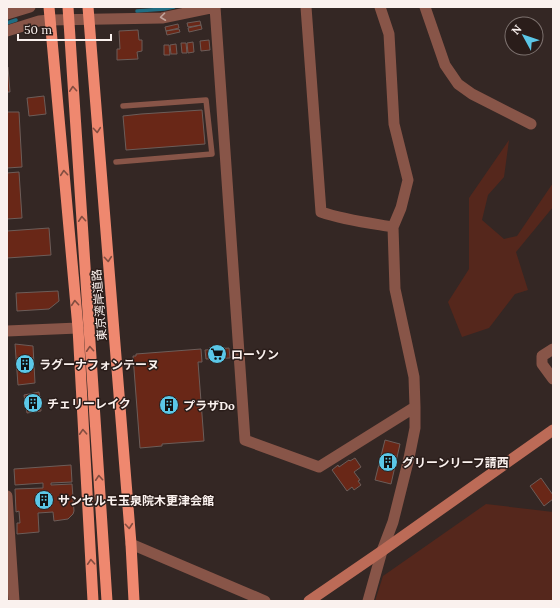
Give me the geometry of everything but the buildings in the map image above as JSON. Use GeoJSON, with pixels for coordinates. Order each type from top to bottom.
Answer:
{"type":"FeatureCollection","features":[{"type":"Feature","properties":{"kind":"highway"},"geometry":{"type":"LineString","coordinates":[[49,7],[78,328],[93,601]]}},
{"type":"Feature","properties":{"kind":"highway","name":"東京湾岸道路"},"geometry":{"type":"LineString","coordinates":[[68,7],[107,601]]}},
{"type":"Feature","properties":{"kind":"highway","name":"東京湾岸道路"},"geometry":{"type":"LineString","coordinates":[[88,7],[131,544],[134,601]]}},
{"type":"Feature","properties":{"kind":"main road"},"geometry":{"type":"LineString","coordinates":[[309,601],[553,430]]}},
{"type":"Feature","properties":{"kind":"street"},"geometry":{"type":"LineString","coordinates":[[7,14],[30,7]]}},
{"type":"Feature","properties":{"kind":"street"},"geometry":{"type":"LineString","coordinates":[[7,31],[39,21],[162,18],[215,7],[245,440],[319,467],[415,407]]}},
{"type":"Feature","properties":{"kind":"street"},"geometry":{"type":"LineString","coordinates":[[306,7],[321,212],[366,223],[393,227]]}},
{"type":"Feature","properties":{"kind":"street"},"geometry":{"type":"LineString","coordinates":[[368,601],[382,551],[393,522],[415,428],[414,377],[395,289],[393,227],[401,208],[408,180],[394,124],[389,34],[380,7]]}},
{"type":"Feature","properties":{"kind":"street"},"geometry":{"type":"LineString","coordinates":[[425,7],[445,65],[458,84],[472,94],[531,124]]}},
{"type":"Feature","properties":{"kind":"street"},"geometry":{"type":"LineString","coordinates":[[7,331],[78,328]]}},
{"type":"Feature","properties":{"kind":"street"},"geometry":{"type":"LineString","coordinates":[[553,349],[542,356],[542,364],[553,379]]}},
{"type":"Feature","properties":{"kind":"street"},"geometry":{"type":"LineString","coordinates":[[7,496],[9,567],[14,601]]}},
{"type":"Feature","properties":{"kind":"street"},"geometry":{"type":"LineString","coordinates":[[131,544],[265,601]]}},
{"type":"Feature","properties":{"kind":"lane"},"geometry":{"type":"LineString","coordinates":[[116,162],[212,154],[206,100],[123,106]]}},
{"type":"Feature","properties":{"kind":"shaded area"},"geometry":{"type":"Polygon","coordinates":[[[509,140],[504,177],[488,195],[482,220],[504,239],[517,236],[553,183],[553,207],[516,252],[528,290],[515,294],[489,328],[462,337],[448,302],[469,269],[469,198],[509,140]]]}},
{"type":"Feature","properties":{"kind":"shaded area"},"geometry":{"type":"Polygon","coordinates":[[[486,504],[553,512],[553,601],[375,601],[383,576],[486,504]]]}},
{"type":"Feature","properties":{"kind":"waterway"},"geometry":{"type":"LineString","coordinates":[[137,11],[174,7]]}},
{"type":"Feature","properties":{"kind":"waterway"},"geometry":{"type":"LineString","coordinates":[[7,23],[16,20]]}},
{"type":"Feature","properties":{"kind":"place","name":"ローソン"},"geometry":{"type":"Point","coordinates":[217,354]}},
{"type":"Feature","properties":{"kind":"place","name":"ラグーナフォンテーヌ"},"geometry":{"type":"Point","coordinates":[25,364]}},
{"type":"Feature","properties":{"kind":"place","name":"チェリーレイク"},"geometry":{"type":"Point","coordinates":[33,403]}},
{"type":"Feature","properties":{"kind":"place","name":"プラザDo"},"geometry":{"type":"Point","coordinates":[169,405]}},
{"type":"Feature","properties":{"kind":"place","name":"グリーンリーフ請西"},"geometry":{"type":"Point","coordinates":[388,462]}},
{"type":"Feature","properties":{"kind":"place","name":"サンセルモ玉泉院木更津会館"},"geometry":{"type":"Point","coordinates":[44,500]}}]}
